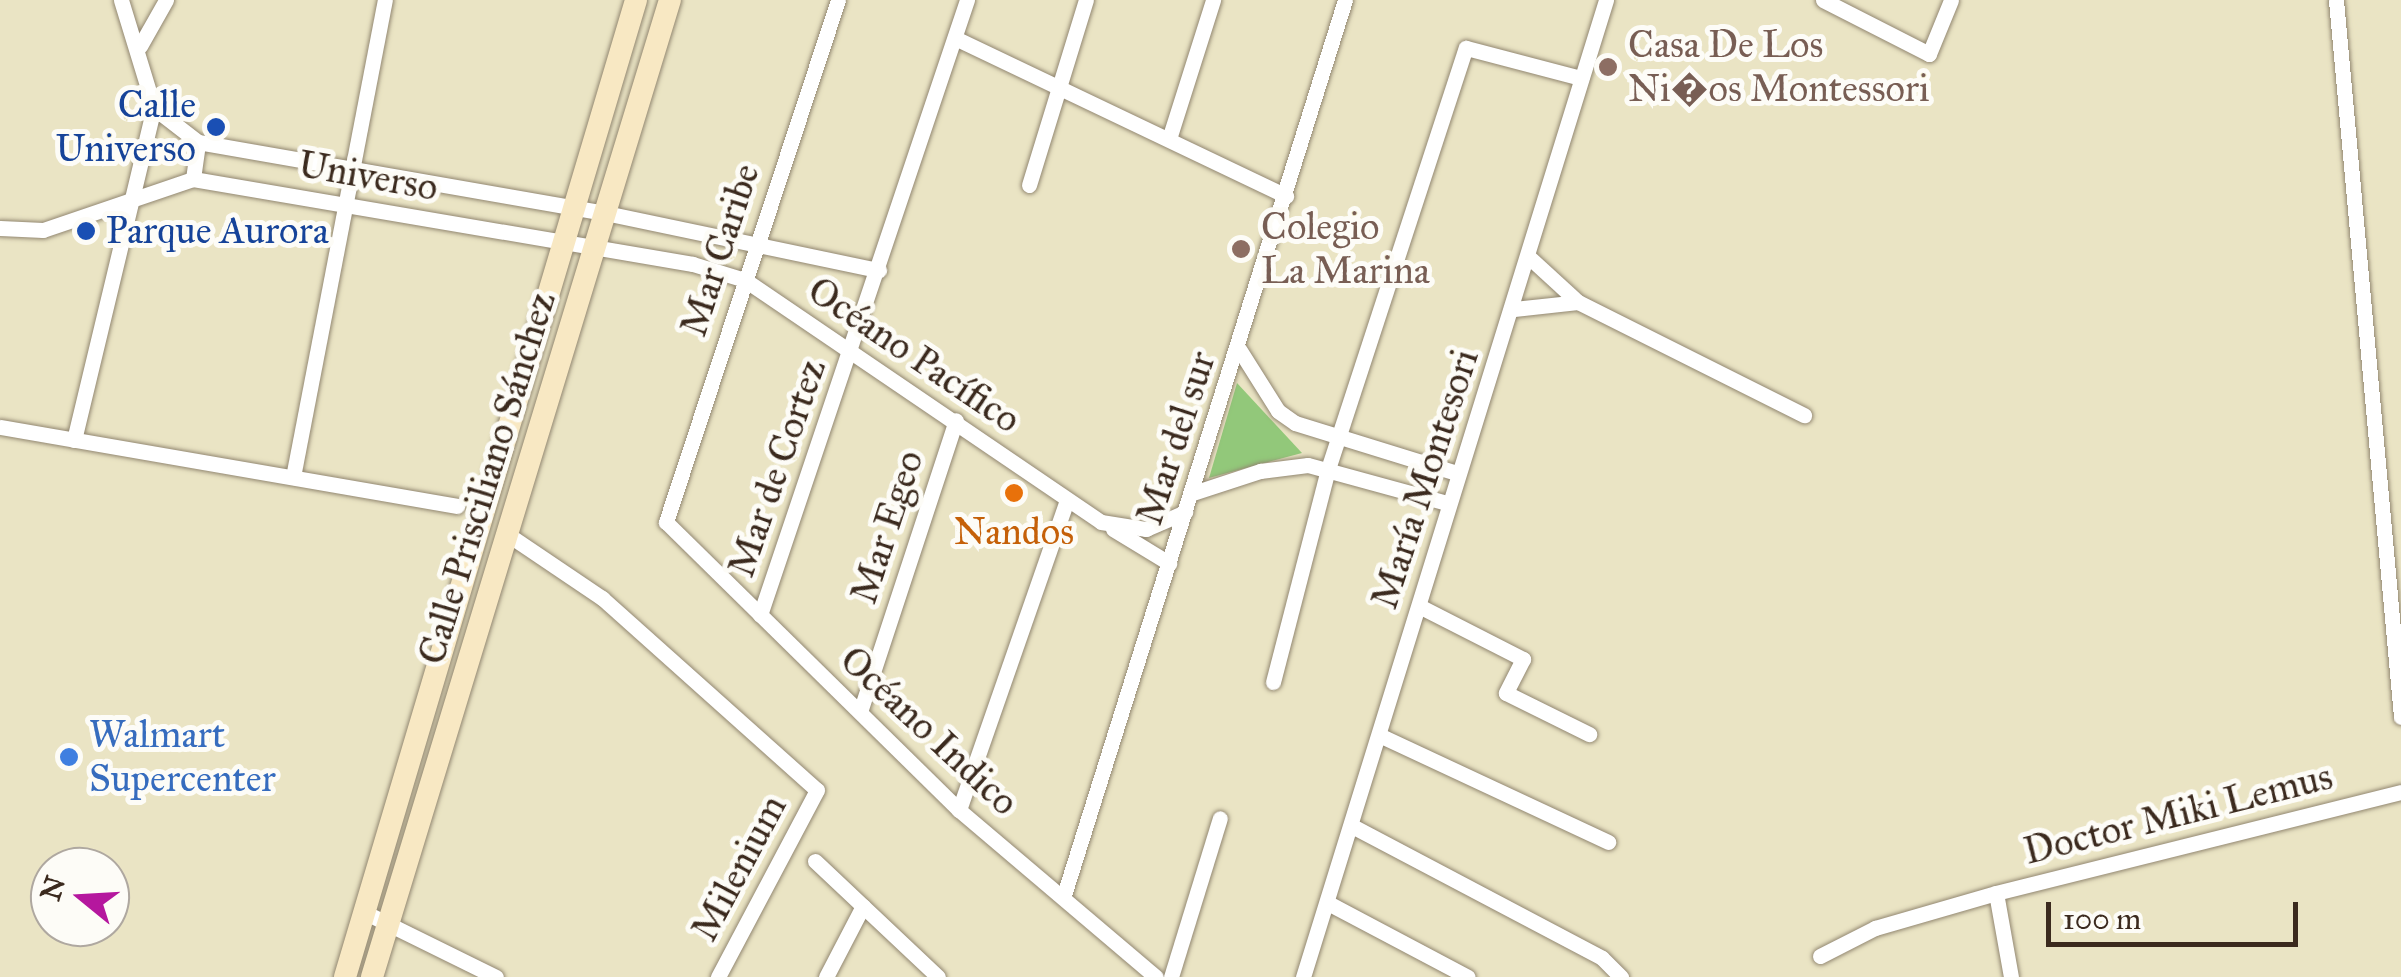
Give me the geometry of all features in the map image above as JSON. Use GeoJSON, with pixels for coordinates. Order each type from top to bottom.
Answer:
{"type":"FeatureCollection","features":[{"type":"Feature","properties":{"kind":"main road","name":"Calle Prisciliano Sánchez"},"geometry":{"type":"LineString","coordinates":[[344,977],[636,0]]}},
{"type":"Feature","properties":{"kind":"main road","name":"Calle Prisciliano Sánchez"},"geometry":{"type":"LineString","coordinates":[[372,977],[670,0]]}},
{"type":"Feature","properties":{"kind":"street"},"geometry":{"type":"LineString","coordinates":[[74,440],[154,108],[140,46],[121,0]]}},
{"type":"Feature","properties":{"kind":"street"},"geometry":{"type":"LineString","coordinates":[[140,46],[166,0]]}},
{"type":"Feature","properties":{"kind":"street"},"geometry":{"type":"LineString","coordinates":[[293,477],[385,0]]}},
{"type":"Feature","properties":{"kind":"street","name":"Mar Caribe"},"geometry":{"type":"LineString","coordinates":[[666,522],[838,0]]}},
{"type":"Feature","properties":{"kind":"street","name":"Mar de Cortez"},"geometry":{"type":"LineString","coordinates":[[760,614],[854,350],[966,0]]}},
{"type":"Feature","properties":{"kind":"street"},"geometry":{"type":"LineString","coordinates":[[1028,185],[1086,0]]}},
{"type":"Feature","properties":{"kind":"street"},"geometry":{"type":"LineString","coordinates":[[1169,139],[1212,0]]}},
{"type":"Feature","properties":{"kind":"street","name":"Mar del sur"},"geometry":{"type":"LineString","coordinates":[[1064,895],[1239,349],[1345,0]]}},
{"type":"Feature","properties":{"kind":"street","name":"María Montesori"},"geometry":{"type":"LineString","coordinates":[[1303,977],[1354,827],[1447,503],[1514,309],[1606,0]]}},
{"type":"Feature","properties":{"kind":"street"},"geometry":{"type":"LineString","coordinates":[[1823,0],[1929,54],[1951,0]]}},
{"type":"Feature","properties":{"kind":"street"},"geometry":{"type":"LineString","coordinates":[[2336,0],[2401,717]]}},
{"type":"Feature","properties":{"kind":"street"},"geometry":{"type":"LineString","coordinates":[[955,38],[1286,196]]}},
{"type":"Feature","properties":{"kind":"street"},"geometry":{"type":"LineString","coordinates":[[1273,682],[1328,468],[1466,48],[1581,78]]}},
{"type":"Feature","properties":{"kind":"street","name":"Universo"},"geometry":{"type":"LineString","coordinates":[[154,108],[198,142],[349,173],[605,213]]}},
{"type":"Feature","properties":{"kind":"street"},"geometry":{"type":"LineString","coordinates":[[193,178],[198,142]]}},
{"type":"Feature","properties":{"kind":"street","name":"Universo"},"geometry":{"type":"LineString","coordinates":[[0,228],[42,230],[131,195],[193,178],[596,246]]}},
{"type":"Feature","properties":{"kind":"street","name":"Océano Pacífico"},"geometry":{"type":"LineString","coordinates":[[605,213],[879,270]]}},
{"type":"Feature","properties":{"kind":"street","name":"Océano Pacífico"},"geometry":{"type":"LineString","coordinates":[[596,246],[744,280],[854,350],[1101,522],[1146,528],[1185,512]]}},
{"type":"Feature","properties":{"kind":"street"},"geometry":{"type":"LineString","coordinates":[[1530,258],[1578,302],[1804,414]]}},
{"type":"Feature","properties":{"kind":"street"},"geometry":{"type":"LineString","coordinates":[[1514,309],[1578,302]]}},
{"type":"Feature","properties":{"kind":"street"},"geometry":{"type":"LineString","coordinates":[[1239,349],[1278,411],[1338,436],[1457,473]]}},
{"type":"Feature","properties":{"kind":"street","name":"Mar Egeo"},"geometry":{"type":"LineString","coordinates":[[860,712],[956,420]]}},
{"type":"Feature","properties":{"kind":"street"},"geometry":{"type":"LineString","coordinates":[[0,427],[457,506]]}},
{"type":"Feature","properties":{"kind":"street"},"geometry":{"type":"LineString","coordinates":[[1193,493],[1260,471],[1328,468],[1447,503]]}},
{"type":"Feature","properties":{"kind":"street"},"geometry":{"type":"LineString","coordinates":[[959,810],[1068,500]]}},
{"type":"Feature","properties":{"kind":"street","name":"Océano Indico"},"geometry":{"type":"LineString","coordinates":[[666,522],[959,810],[1064,895],[1156,977]]}},
{"type":"Feature","properties":{"kind":"street"},"geometry":{"type":"LineString","coordinates":[[1101,522],[1170,563]]}},
{"type":"Feature","properties":{"kind":"street","name":"Milenium"},"geometry":{"type":"LineString","coordinates":[[507,534],[602,598],[817,790],[718,977]]}},
{"type":"Feature","properties":{"kind":"street"},"geometry":{"type":"LineString","coordinates":[[1418,606],[1523,659],[1506,694],[1589,734]]}},
{"type":"Feature","properties":{"kind":"street"},"geometry":{"type":"LineString","coordinates":[[1379,735],[1608,842]]}},
{"type":"Feature","properties":{"kind":"street","name":"Doctor Miki Lemus"},"geometry":{"type":"LineString","coordinates":[[2011,977],[1996,893],[2401,792]]}},
{"type":"Feature","properties":{"kind":"street"},"geometry":{"type":"LineString","coordinates":[[1171,977],[1220,818]]}},
{"type":"Feature","properties":{"kind":"street"},"geometry":{"type":"LineString","coordinates":[[1354,827],[1602,958],[1621,977]]}},
{"type":"Feature","properties":{"kind":"street"},"geometry":{"type":"LineString","coordinates":[[815,861],[938,977]]}},
{"type":"Feature","properties":{"kind":"street"},"geometry":{"type":"LineString","coordinates":[[1820,956],[1875,928],[1996,893]]}},
{"type":"Feature","properties":{"kind":"street"},"geometry":{"type":"LineString","coordinates":[[1328,903],[1468,977]]}},
{"type":"Feature","properties":{"kind":"street"},"geometry":{"type":"LineString","coordinates":[[826,977],[863,906]]}},
{"type":"Feature","properties":{"kind":"street"},"geometry":{"type":"LineString","coordinates":[[364,912],[496,977]]}},
{"type":"Feature","properties":{"kind":"green space"},"geometry":{"type":"Polygon","coordinates":[[[1237,383],[1302,453],[1209,478],[1237,383]]]}},
{"type":"Feature","properties":{"kind":"place","name":"Casa De Los Ni�os Montessori"},"geometry":{"type":"Point","coordinates":[1608,67]}},
{"type":"Feature","properties":{"kind":"place","name":"Calle Universo"},"geometry":{"type":"Point","coordinates":[216,127]}},
{"type":"Feature","properties":{"kind":"place","name":"Parque Aurora"},"geometry":{"type":"Point","coordinates":[86,231]}},
{"type":"Feature","properties":{"kind":"place","name":"Colegio La Marina"},"geometry":{"type":"Point","coordinates":[1241,249]}},
{"type":"Feature","properties":{"kind":"place","name":"Nandos"},"geometry":{"type":"Point","coordinates":[1014,493]}},
{"type":"Feature","properties":{"kind":"place","name":"Walmart Supercenter"},"geometry":{"type":"Point","coordinates":[69,757]}}]}
